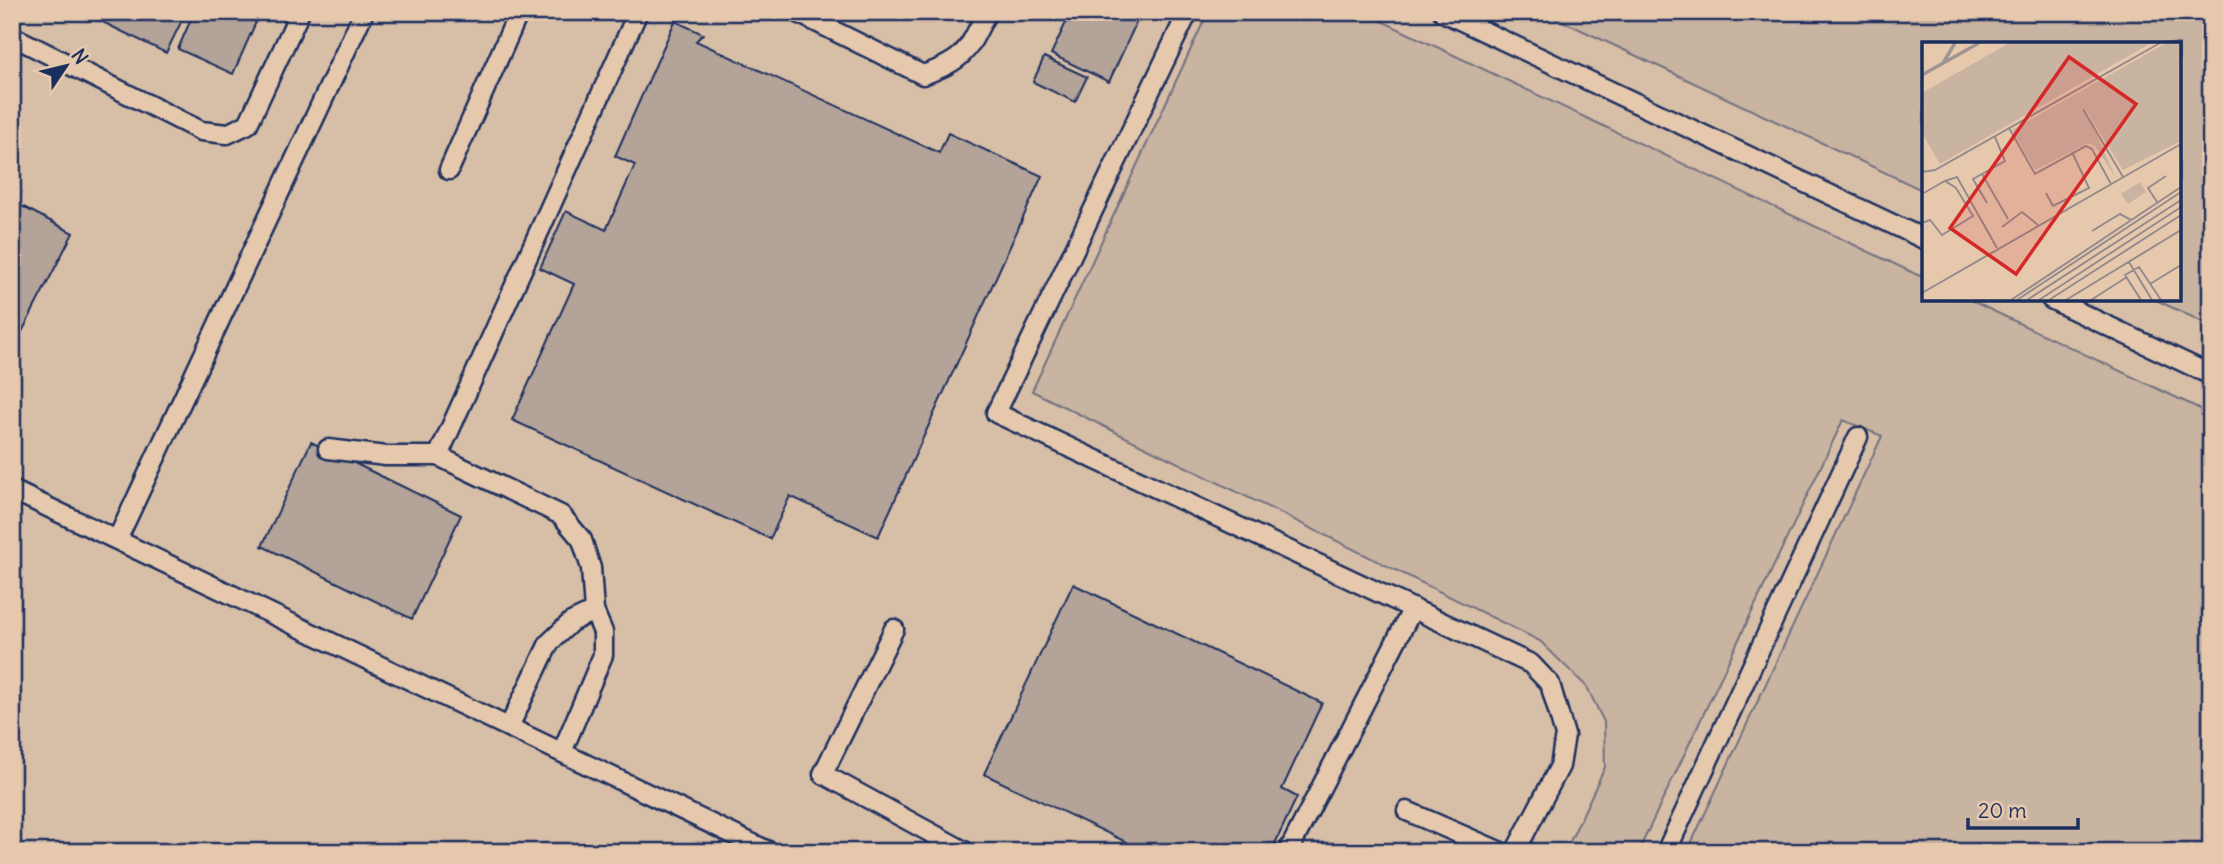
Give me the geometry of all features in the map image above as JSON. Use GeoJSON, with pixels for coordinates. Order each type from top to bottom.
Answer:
{"type":"FeatureCollection","features":[{"type":"Feature","properties":{"kind":"lane"},"geometry":{"type":"LineString","coordinates":[[12,36],[201,131],[226,134],[248,124],[300,12]]}},
{"type":"Feature","properties":{"kind":"lane"},"geometry":{"type":"LineString","coordinates":[[117,540],[364,12]]}},
{"type":"Feature","properties":{"kind":"lane"},"geometry":{"type":"LineString","coordinates":[[449,170],[519,12]]}},
{"type":"Feature","properties":{"kind":"lane"},"geometry":{"type":"LineString","coordinates":[[438,456],[638,12]]}},
{"type":"Feature","properties":{"kind":"lane"},"geometry":{"type":"LineString","coordinates":[[796,12],[923,75],[947,67],[966,53],[987,12]]}},
{"type":"Feature","properties":{"kind":"lane"},"geometry":{"type":"LineString","coordinates":[[1188,12],[996,413],[1531,664],[1550,684],[1565,735],[1560,766],[1515,852]]}},
{"type":"Feature","properties":{"kind":"lane"},"geometry":{"type":"LineString","coordinates":[[1443,12],[1922,238]]}},
{"type":"Feature","properties":{"kind":"lane"},"geometry":{"type":"LineString","coordinates":[[2055,301],[2211,375]]}},
{"type":"Feature","properties":{"kind":"lane"},"geometry":{"type":"LineString","coordinates":[[1666,852],[1858,437]]}},
{"type":"Feature","properties":{"kind":"lane"},"geometry":{"type":"LineString","coordinates":[[328,449],[386,456],[438,456],[561,515],[582,540],[591,568],[594,611],[604,632],[603,655],[562,752]]}},
{"type":"Feature","properties":{"kind":"lane"},"geometry":{"type":"LineString","coordinates":[[12,490],[769,852]]}},
{"type":"Feature","properties":{"kind":"lane"},"geometry":{"type":"LineString","coordinates":[[1288,852],[1413,608]]}},
{"type":"Feature","properties":{"kind":"lane"},"geometry":{"type":"LineString","coordinates":[[509,727],[549,643],[571,622],[594,611]]}},
{"type":"Feature","properties":{"kind":"lane"},"geometry":{"type":"LineString","coordinates":[[894,629],[823,774],[966,852]]}},
{"type":"Feature","properties":{"kind":"lane"},"geometry":{"type":"LineString","coordinates":[[1407,811],[1501,852]]}},
{"type":"Feature","properties":{"kind":"shaded area"},"geometry":{"type":"Polygon","coordinates":[[[12,12],[2211,12],[2211,852],[12,852],[12,12]]]}},
{"type":"Feature","properties":{"kind":"shaded area"},"geometry":{"type":"Polygon","coordinates":[[[1208,12],[1363,12],[1922,277],[1922,301],[1972,301],[2211,414],[2211,852],[1687,852],[1882,436],[1843,420],[1638,852],[1565,852],[1605,767],[1604,722],[1587,687],[1540,641],[1032,391],[1208,12]]]}},
{"type":"Feature","properties":{"kind":"shaded area"},"geometry":{"type":"Polygon","coordinates":[[[1543,12],[2211,12],[2211,326],[2158,301],[2181,301],[2181,42],[1922,42],[1922,190],[1543,12]]]}},
{"type":"Feature","properties":{"kind":"building"},"geometry":{"type":"Polygon","coordinates":[[[82,12],[186,12],[166,53],[82,12]]]}},
{"type":"Feature","properties":{"kind":"building"},"geometry":{"type":"Polygon","coordinates":[[[194,12],[235,12],[256,22],[233,74],[178,49],[194,12]]]}},
{"type":"Feature","properties":{"kind":"building"},"geometry":{"type":"Polygon","coordinates":[[[1071,12],[1124,12],[1138,19],[1109,82],[1051,54],[1071,12]]]}},
{"type":"Feature","properties":{"kind":"building"},"geometry":{"type":"Polygon","coordinates":[[[675,21],[703,34],[696,41],[939,153],[948,133],[1042,176],[878,537],[790,496],[770,539],[512,420],[574,284],[540,268],[566,211],[606,230],[635,165],[615,156],[675,21]]]}},
{"type":"Feature","properties":{"kind":"building"},"geometry":{"type":"Polygon","coordinates":[[[1044,57],[1087,77],[1075,102],[1033,82],[1044,57]]]}},
{"type":"Feature","properties":{"kind":"building"},"geometry":{"type":"Polygon","coordinates":[[[16,203],[73,233],[12,351],[12,211],[16,203]]]}},
{"type":"Feature","properties":{"kind":"building"},"geometry":{"type":"Polygon","coordinates":[[[311,442],[461,515],[412,619],[262,546],[311,442]]]}},
{"type":"Feature","properties":{"kind":"building"},"geometry":{"type":"Polygon","coordinates":[[[1073,584],[1322,703],[1282,789],[1297,797],[1271,852],[1147,852],[984,774],[1073,584]]]}}]}
